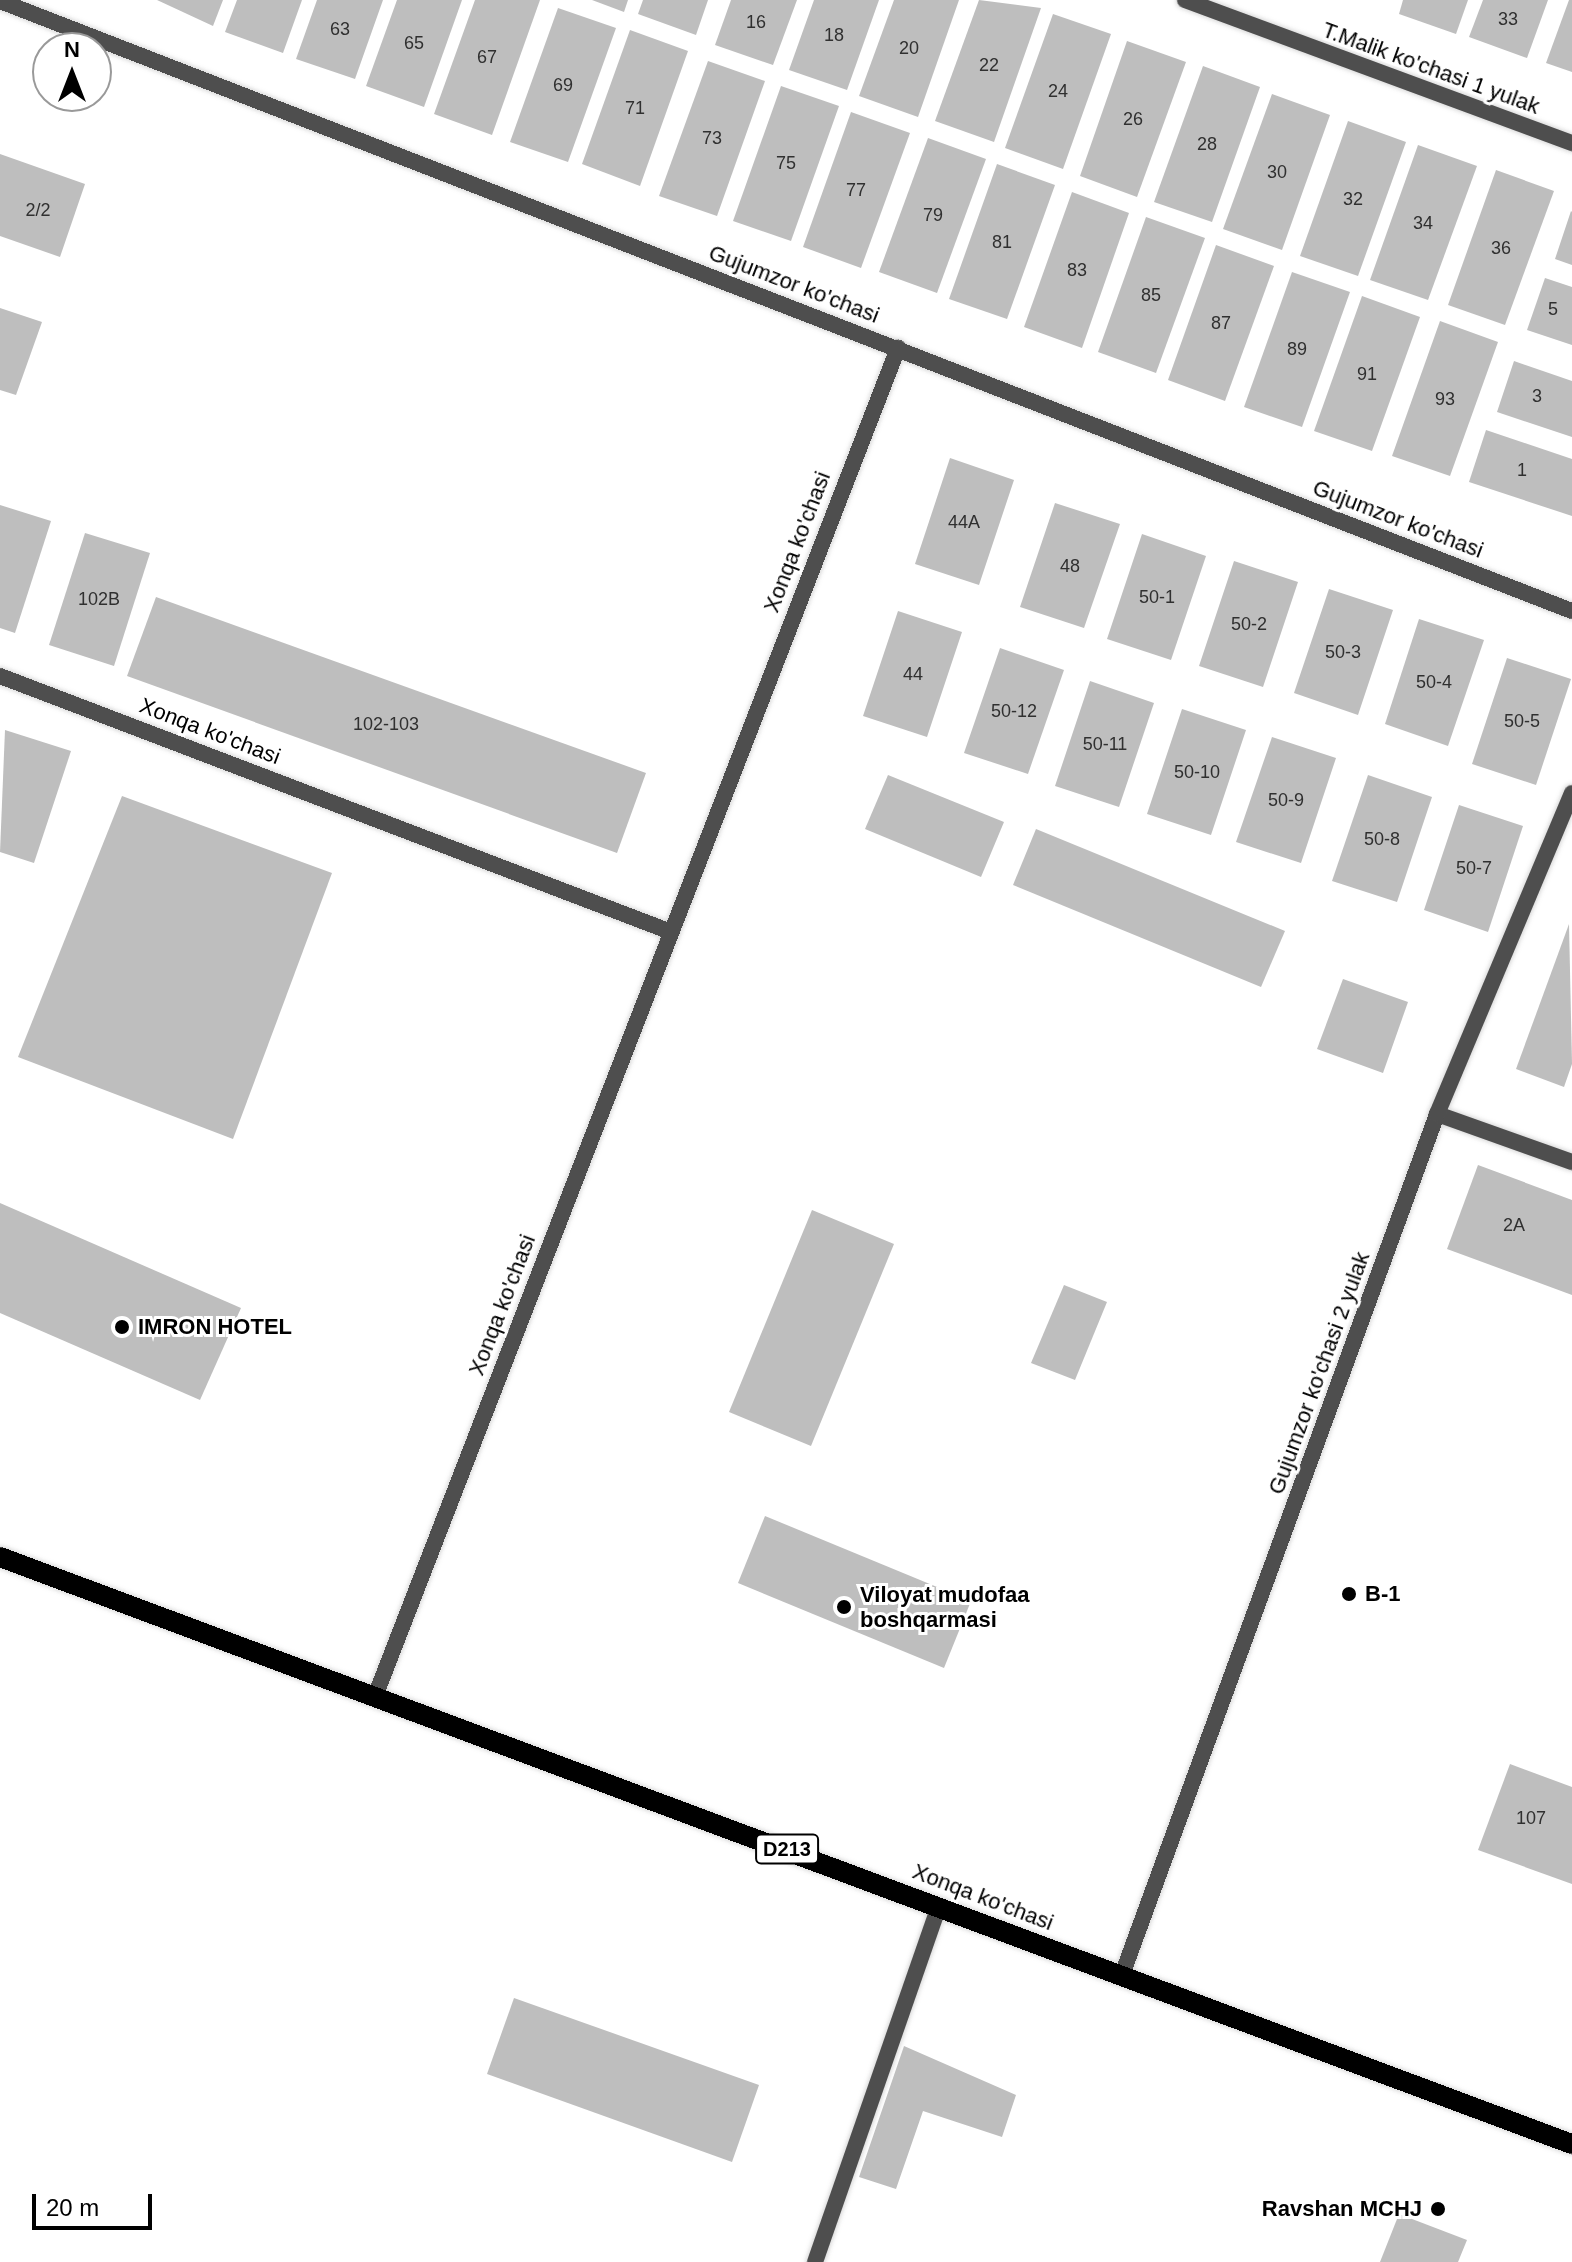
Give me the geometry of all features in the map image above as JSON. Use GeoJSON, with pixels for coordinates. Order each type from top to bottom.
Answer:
{"type":"FeatureCollection","features":[{"type":"Feature","properties":{"kind":"main road","name":"Xonqa ko'chasi"},"geometry":{"type":"LineString","coordinates":[[0,1557],[376,1694],[1572,2144]]}},
{"type":"Feature","properties":{"kind":"street","name":"T.Malik ko'chasi 1 yulak"},"geometry":{"type":"LineString","coordinates":[[1185,0],[1572,143]]}},
{"type":"Feature","properties":{"kind":"street","name":"Gujumzor ko'chasi"},"geometry":{"type":"LineString","coordinates":[[0,1],[1572,611]]}},
{"type":"Feature","properties":{"kind":"street","name":"Xonqa ko'chasi"},"geometry":{"type":"LineString","coordinates":[[376,1694],[898,348]]}},
{"type":"Feature","properties":{"kind":"street","name":"Xonqa ko'chasi"},"geometry":{"type":"LineString","coordinates":[[0,676],[671,932]]}},
{"type":"Feature","properties":{"kind":"street","name":"Gujumzor ko'chasi 2 yulak"},"geometry":{"type":"LineString","coordinates":[[1122,1975],[1437,1114],[1572,793]]}},
{"type":"Feature","properties":{"kind":"street"},"geometry":{"type":"LineString","coordinates":[[1437,1114],[1572,1162]]}},
{"type":"Feature","properties":{"kind":"street"},"geometry":{"type":"LineString","coordinates":[[815,2262],[939,1906]]}},
{"type":"Feature","properties":{"kind":"building"},"geometry":{"type":"Polygon","coordinates":[[[157,0],[223,0],[213,26],[157,0]]]}},
{"type":"Feature","properties":{"kind":"building"},"geometry":{"type":"Polygon","coordinates":[[[237,0],[302,0],[283,53],[225,32],[237,0]]]}},
{"type":"Feature","properties":{"kind":"building"},"geometry":{"type":"Polygon","coordinates":[[[317,0],[383,0],[355,79],[296,59],[317,0]]]}},
{"type":"Feature","properties":{"kind":"building"},"geometry":{"type":"Polygon","coordinates":[[[397,0],[462,0],[424,107],[366,86],[397,0]]]}},
{"type":"Feature","properties":{"kind":"building"},"geometry":{"type":"Polygon","coordinates":[[[475,0],[540,0],[492,135],[434,114],[475,0]]]}},
{"type":"Feature","properties":{"kind":"building"},"geometry":{"type":"Polygon","coordinates":[[[592,0],[628,0],[624,12],[592,0]]]}},
{"type":"Feature","properties":{"kind":"building"},"geometry":{"type":"Polygon","coordinates":[[[643,0],[708,0],[696,35],[638,14],[643,0]]]}},
{"type":"Feature","properties":{"kind":"building"},"geometry":{"type":"Polygon","coordinates":[[[731,0],[797,0],[773,65],[715,45],[731,0]]]}},
{"type":"Feature","properties":{"kind":"building"},"geometry":{"type":"Polygon","coordinates":[[[814,0],[879,0],[847,90],[789,70],[814,0]]]}},
{"type":"Feature","properties":{"kind":"building"},"geometry":{"type":"Polygon","coordinates":[[[894,0],[959,0],[918,117],[859,96],[894,0]]]}},
{"type":"Feature","properties":{"kind":"building"},"geometry":{"type":"Polygon","coordinates":[[[979,0],[1041,8],[994,142],[935,121],[979,0]]]}},
{"type":"Feature","properties":{"kind":"building"},"geometry":{"type":"Polygon","coordinates":[[[1403,0],[1468,0],[1456,34],[1399,14],[1403,0]]]}},
{"type":"Feature","properties":{"kind":"building"},"geometry":{"type":"Polygon","coordinates":[[[1483,0],[1548,0],[1527,58],[1469,37],[1483,0]]]}},
{"type":"Feature","properties":{"kind":"building"},"geometry":{"type":"Polygon","coordinates":[[[1569,0],[1572,0],[1572,72],[1546,63],[1569,0]]]}},
{"type":"Feature","properties":{"kind":"building"},"geometry":{"type":"Polygon","coordinates":[[[558,8],[616,28],[568,162],[510,142],[558,8]]]}},
{"type":"Feature","properties":{"kind":"building"},"geometry":{"type":"Polygon","coordinates":[[[1053,14],[1111,34],[1063,169],[1005,148],[1053,14]]]}},
{"type":"Feature","properties":{"kind":"building"},"geometry":{"type":"Polygon","coordinates":[[[630,30],[688,51],[640,186],[582,164],[630,30]]]}},
{"type":"Feature","properties":{"kind":"building"},"geometry":{"type":"Polygon","coordinates":[[[1127,41],[1186,62],[1137,197],[1080,176],[1127,41]]]}},
{"type":"Feature","properties":{"kind":"building"},"geometry":{"type":"Polygon","coordinates":[[[708,61],[765,81],[717,216],[659,196],[708,61]]]}},
{"type":"Feature","properties":{"kind":"building"},"geometry":{"type":"Polygon","coordinates":[[[1203,66],[1260,87],[1212,222],[1154,202],[1203,66]]]}},
{"type":"Feature","properties":{"kind":"building"},"geometry":{"type":"Polygon","coordinates":[[[781,86],[839,106],[791,241],[733,221],[781,86]]]}},
{"type":"Feature","properties":{"kind":"building"},"geometry":{"type":"Polygon","coordinates":[[[1272,94],[1330,115],[1282,250],[1223,229],[1272,94]]]}},
{"type":"Feature","properties":{"kind":"building"},"geometry":{"type":"Polygon","coordinates":[[[851,112],[910,133],[861,268],[803,247],[851,112]]]}},
{"type":"Feature","properties":{"kind":"building"},"geometry":{"type":"Polygon","coordinates":[[[1348,121],[1406,142],[1358,276],[1300,256],[1348,121]]]}},
{"type":"Feature","properties":{"kind":"building"},"geometry":{"type":"Polygon","coordinates":[[[928,138],[986,159],[937,293],[879,272],[928,138]]]}},
{"type":"Feature","properties":{"kind":"building"},"geometry":{"type":"Polygon","coordinates":[[[1418,145],[1477,166],[1428,300],[1370,280],[1418,145]]]}},
{"type":"Feature","properties":{"kind":"building"},"geometry":{"type":"Polygon","coordinates":[[[0,154],[85,184],[60,257],[0,236],[0,154]]]}},
{"type":"Feature","properties":{"kind":"building"},"geometry":{"type":"Polygon","coordinates":[[[997,164],[1055,185],[1007,319],[949,299],[997,164]]]}},
{"type":"Feature","properties":{"kind":"building"},"geometry":{"type":"Polygon","coordinates":[[[1496,170],[1554,191],[1505,325],[1448,305],[1496,170]]]}},
{"type":"Feature","properties":{"kind":"building"},"geometry":{"type":"Polygon","coordinates":[[[1072,192],[1129,213],[1082,348],[1024,327],[1072,192]]]}},
{"type":"Feature","properties":{"kind":"building"},"geometry":{"type":"Polygon","coordinates":[[[1572,212],[1572,265],[1555,259],[1572,212]]]}},
{"type":"Feature","properties":{"kind":"building"},"geometry":{"type":"Polygon","coordinates":[[[1146,217],[1205,238],[1156,373],[1098,352],[1146,217]]]}},
{"type":"Feature","properties":{"kind":"building"},"geometry":{"type":"Polygon","coordinates":[[[1216,245],[1274,266],[1225,401],[1168,380],[1216,245]]]}},
{"type":"Feature","properties":{"kind":"building"},"geometry":{"type":"Polygon","coordinates":[[[1292,272],[1350,292],[1302,427],[1244,407],[1292,272]]]}},
{"type":"Feature","properties":{"kind":"building"},"geometry":{"type":"Polygon","coordinates":[[[1545,278],[1572,287],[1572,345],[1527,330],[1545,278]]]}},
{"type":"Feature","properties":{"kind":"building"},"geometry":{"type":"Polygon","coordinates":[[[1362,296],[1420,317],[1372,451],[1314,431],[1362,296]]]}},
{"type":"Feature","properties":{"kind":"building"},"geometry":{"type":"Polygon","coordinates":[[[0,308],[42,322],[16,395],[0,390],[0,308]]]}},
{"type":"Feature","properties":{"kind":"building"},"geometry":{"type":"Polygon","coordinates":[[[1440,321],[1498,342],[1450,476],[1392,456],[1440,321]]]}},
{"type":"Feature","properties":{"kind":"building"},"geometry":{"type":"Polygon","coordinates":[[[1514,361],[1572,381],[1572,437],[1497,412],[1514,361]]]}},
{"type":"Feature","properties":{"kind":"building"},"geometry":{"type":"Polygon","coordinates":[[[1486,430],[1572,459],[1572,516],[1469,482],[1486,430]]]}},
{"type":"Feature","properties":{"kind":"building"},"geometry":{"type":"Polygon","coordinates":[[[950,458],[1014,480],[979,585],[915,564],[950,458]]]}},
{"type":"Feature","properties":{"kind":"building"},"geometry":{"type":"Polygon","coordinates":[[[1055,503],[1120,524],[1084,628],[1020,607],[1055,503]]]}},
{"type":"Feature","properties":{"kind":"building"},"geometry":{"type":"Polygon","coordinates":[[[0,505],[51,521],[15,633],[0,628],[0,505]]]}},
{"type":"Feature","properties":{"kind":"building"},"geometry":{"type":"Polygon","coordinates":[[[85,533],[150,553],[114,666],[49,645],[85,533]]]}},
{"type":"Feature","properties":{"kind":"building"},"geometry":{"type":"Polygon","coordinates":[[[1142,534],[1206,556],[1171,660],[1107,639],[1142,534]]]}},
{"type":"Feature","properties":{"kind":"building"},"geometry":{"type":"Polygon","coordinates":[[[1234,561],[1298,582],[1263,687],[1199,666],[1234,561]]]}},
{"type":"Feature","properties":{"kind":"building"},"geometry":{"type":"Polygon","coordinates":[[[1329,589],[1393,610],[1358,715],[1294,693],[1329,589]]]}},
{"type":"Feature","properties":{"kind":"building"},"geometry":{"type":"Polygon","coordinates":[[[156,597],[646,773],[617,853],[127,676],[156,597]]]}},
{"type":"Feature","properties":{"kind":"building"},"geometry":{"type":"Polygon","coordinates":[[[898,611],[962,632],[927,737],[863,716],[898,611]]]}},
{"type":"Feature","properties":{"kind":"building"},"geometry":{"type":"Polygon","coordinates":[[[1419,619],[1484,640],[1448,746],[1385,724],[1419,619]]]}},
{"type":"Feature","properties":{"kind":"building"},"geometry":{"type":"Polygon","coordinates":[[[1000,648],[1064,670],[1028,774],[964,753],[1000,648]]]}},
{"type":"Feature","properties":{"kind":"building"},"geometry":{"type":"Polygon","coordinates":[[[1507,658],[1571,679],[1536,785],[1472,764],[1507,658]]]}},
{"type":"Feature","properties":{"kind":"building"},"geometry":{"type":"Polygon","coordinates":[[[1090,681],[1154,703],[1119,807],[1055,786],[1090,681]]]}},
{"type":"Feature","properties":{"kind":"building"},"geometry":{"type":"Polygon","coordinates":[[[1182,709],[1246,730],[1211,835],[1147,814],[1182,709]]]}},
{"type":"Feature","properties":{"kind":"building"},"geometry":{"type":"Polygon","coordinates":[[[5,730],[71,751],[34,863],[0,852],[5,730]]]}},
{"type":"Feature","properties":{"kind":"building"},"geometry":{"type":"Polygon","coordinates":[[[1272,737],[1336,758],[1301,863],[1236,842],[1272,737]]]}},
{"type":"Feature","properties":{"kind":"building"},"geometry":{"type":"Polygon","coordinates":[[[888,775],[1004,822],[981,877],[865,829],[888,775]]]}},
{"type":"Feature","properties":{"kind":"building"},"geometry":{"type":"Polygon","coordinates":[[[1368,775],[1432,797],[1397,902],[1332,881],[1368,775]]]}},
{"type":"Feature","properties":{"kind":"building"},"geometry":{"type":"Polygon","coordinates":[[[122,796],[332,873],[233,1139],[18,1057],[122,796]]]}},
{"type":"Feature","properties":{"kind":"building"},"geometry":{"type":"Polygon","coordinates":[[[1459,805],[1523,826],[1488,932],[1424,910],[1459,805]]]}},
{"type":"Feature","properties":{"kind":"building"},"geometry":{"type":"Polygon","coordinates":[[[1036,829],[1285,931],[1261,987],[1013,885],[1036,829]]]}},
{"type":"Feature","properties":{"kind":"building"},"geometry":{"type":"Polygon","coordinates":[[[1569,924],[1572,1064],[1564,1087],[1516,1069],[1569,924]]]}},
{"type":"Feature","properties":{"kind":"building"},"geometry":{"type":"Polygon","coordinates":[[[1343,979],[1408,1002],[1383,1073],[1317,1049],[1343,979]]]}},
{"type":"Feature","properties":{"kind":"building"},"geometry":{"type":"Polygon","coordinates":[[[1478,1165],[1572,1200],[1572,1295],[1447,1249],[1478,1165]]]}},
{"type":"Feature","properties":{"kind":"building"},"geometry":{"type":"Polygon","coordinates":[[[0,1203],[241,1308],[200,1400],[0,1313],[0,1203]]]}},
{"type":"Feature","properties":{"kind":"building"},"geometry":{"type":"Polygon","coordinates":[[[812,1210],[894,1244],[811,1446],[729,1412],[812,1210]]]}},
{"type":"Feature","properties":{"kind":"building"},"geometry":{"type":"Polygon","coordinates":[[[1064,1285],[1107,1302],[1075,1380],[1031,1363],[1064,1285]]]}},
{"type":"Feature","properties":{"kind":"building"},"geometry":{"type":"Polygon","coordinates":[[[765,1516],[971,1601],[944,1668],[738,1583],[765,1516]]]}},
{"type":"Feature","properties":{"kind":"building"},"geometry":{"type":"Polygon","coordinates":[[[1510,1764],[1572,1787],[1572,1884],[1478,1850],[1510,1764]]]}},
{"type":"Feature","properties":{"kind":"building"},"geometry":{"type":"Polygon","coordinates":[[[514,1998],[759,2085],[732,2162],[487,2074],[514,1998]]]}},
{"type":"Feature","properties":{"kind":"building"},"geometry":{"type":"Polygon","coordinates":[[[904,2046],[1016,2095],[1002,2137],[923,2111],[896,2189],[859,2177],[904,2046]]]}},
{"type":"Feature","properties":{"kind":"building"},"geometry":{"type":"Polygon","coordinates":[[[1399,2214],[1467,2240],[1458,2262],[1380,2262],[1399,2214]]]}},
{"type":"Feature","properties":{"kind":"place","name":"IMRON HOTEL"},"geometry":{"type":"Point","coordinates":[122,1327]}},
{"type":"Feature","properties":{"kind":"place","name":"В-1"},"geometry":{"type":"Point","coordinates":[1349,1594]}},
{"type":"Feature","properties":{"kind":"place","name":"Viloyat mudofaa boshqarmasi"},"geometry":{"type":"Point","coordinates":[844,1607]}},
{"type":"Feature","properties":{"kind":"place","name":"Ravshan MCHJ"},"geometry":{"type":"Point","coordinates":[1438,2209]}}]}
